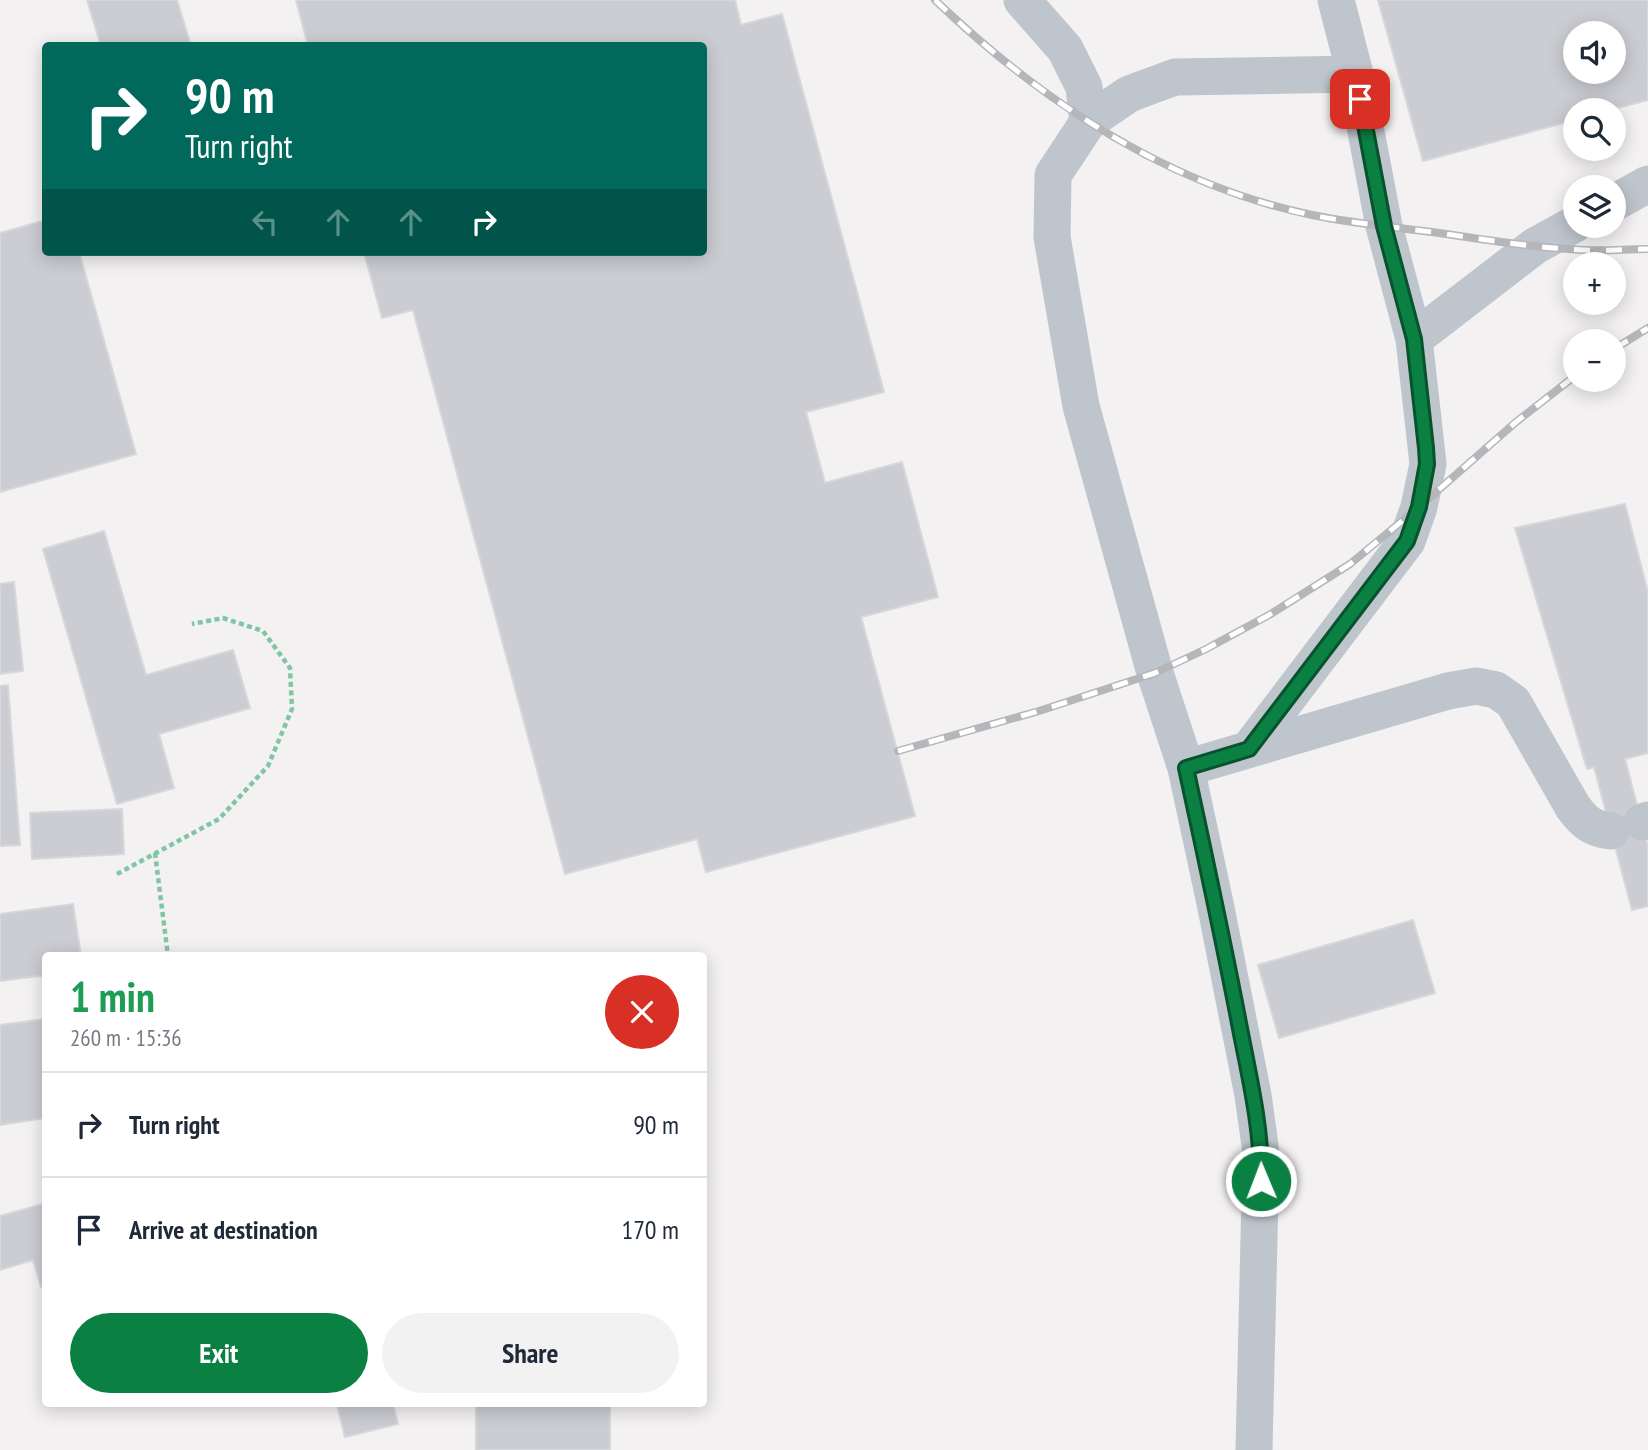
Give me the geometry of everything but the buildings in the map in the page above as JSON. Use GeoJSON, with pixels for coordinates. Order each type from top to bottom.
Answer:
{"type":"FeatureCollection","features":[{"type":"Feature","properties":{"kind":"lane"},"geometry":{"type":"LineString","coordinates":[[1022,0],[1065,49],[1084,87],[1088,122]]}},
{"type":"Feature","properties":{"kind":"lane"},"geometry":{"type":"LineString","coordinates":[[1249,749],[1407,541],[1419,507],[1427,464],[1414,339],[1384,226],[1356,74],[1335,0]]}},
{"type":"Feature","properties":{"kind":"lane"},"geometry":{"type":"LineString","coordinates":[[1254,1450],[1261,1153],[1253,1095],[1216,903],[1186,768],[1155,673],[1081,406],[1052,237],[1053,175],[1088,122],[1129,94],[1175,77],[1356,74]]}},
{"type":"Feature","properties":{"kind":"lane"},"geometry":{"type":"LineString","coordinates":[[1626,196],[1648,184]]}},
{"type":"Feature","properties":{"kind":"lane"},"geometry":{"type":"LineString","coordinates":[[1414,339],[1535,247],[1563,231]]}},
{"type":"Feature","properties":{"kind":"lane"},"geometry":{"type":"LineString","coordinates":[[1186,768],[1448,691],[1476,686],[1496,690],[1513,702],[1573,807],[1585,823],[1597,829],[1634,824]]}},
{"type":"Feature","properties":{"kind":"path"},"geometry":{"type":"LineString","coordinates":[[117,874],[219,819],[268,766],[292,709],[290,668],[263,631],[223,618],[192,624]]}},
{"type":"Feature","properties":{"kind":"path"},"geometry":{"type":"LineString","coordinates":[[155,853],[167,952]]}},
{"type":"Feature","properties":{"kind":"railway"},"geometry":{"type":"LineString","coordinates":[[935,0],[1018,72],[1063,105],[1109,134],[1207,183],[1259,201],[1342,220],[1566,249],[1648,249]]}},
{"type":"Feature","properties":{"kind":"railway"},"geometry":{"type":"LineString","coordinates":[[1626,342],[1648,328]]}},
{"type":"Feature","properties":{"kind":"railway"},"geometry":{"type":"LineString","coordinates":[[898,751],[1039,711],[1155,673],[1269,615],[1350,564],[1516,422],[1563,385]]}},
{"type":"Feature","properties":{"kind":"route"},"geometry":{"type":"LineString","coordinates":[[1261,1181],[1261,1153],[1253,1095],[1216,903],[1186,768],[1249,749],[1407,541],[1419,507],[1427,464],[1414,339],[1384,226],[1360,99]]}}]}
